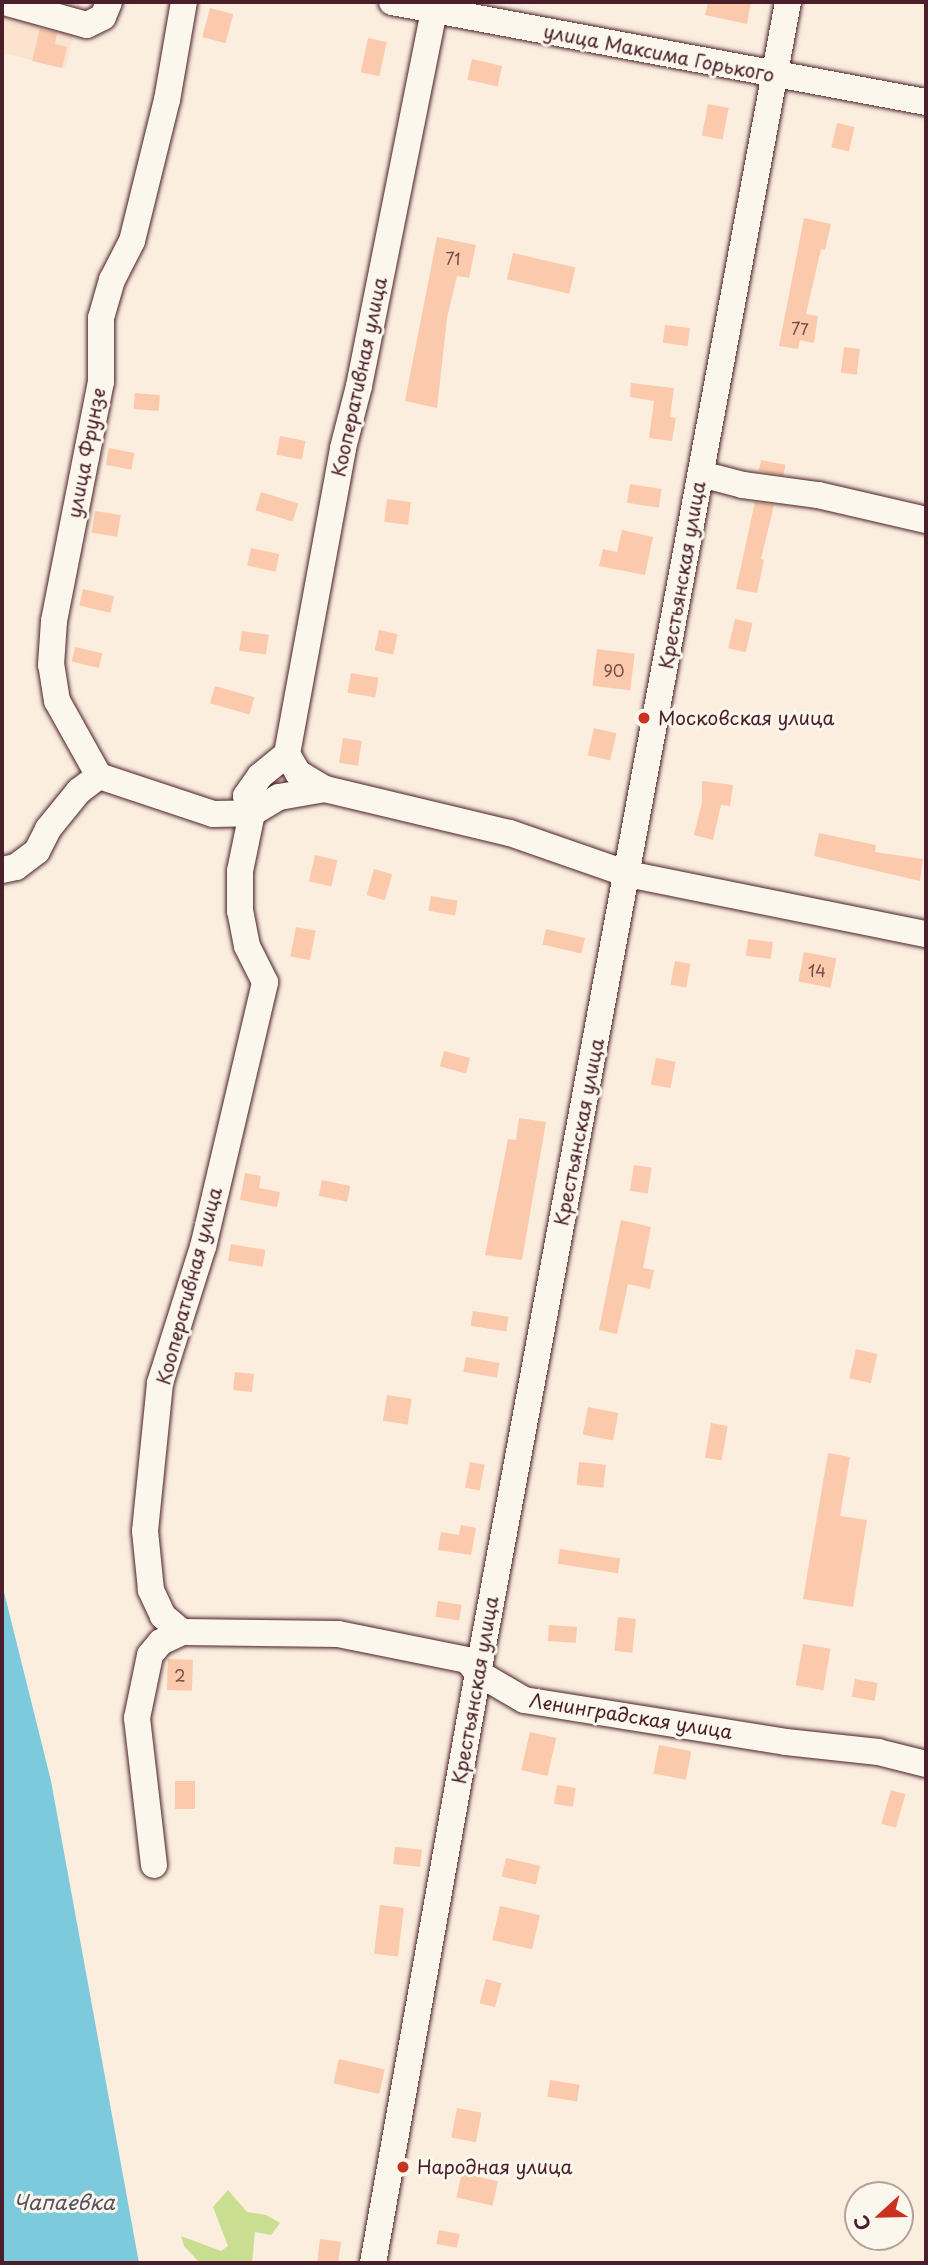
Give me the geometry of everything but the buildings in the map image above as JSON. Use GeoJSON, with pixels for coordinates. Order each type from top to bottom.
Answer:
{"type":"FeatureCollection","features":[{"type":"Feature","properties":{"kind":"street"},"geometry":{"type":"LineString","coordinates":[[4,2],[87,25],[103,17],[109,2]]}},
{"type":"Feature","properties":{"kind":"street","name":"улица Фрунзе"},"geometry":{"type":"LineString","coordinates":[[99,776],[57,701],[51,665],[54,621],[101,382],[101,318],[112,280],[132,241],[167,100],[184,2]]}},
{"type":"Feature","properties":{"kind":"street","name":"улица Максима Горького"},"geometry":{"type":"LineString","coordinates":[[392,2],[435,7],[775,75],[926,102]]}},
{"type":"Feature","properties":{"kind":"street","name":"Крестьянская улица"},"geometry":{"type":"LineString","coordinates":[[373,2263],[478,1673],[788,2]]}},
{"type":"Feature","properties":{"kind":"street","name":"Кооперативная улица"},"geometry":{"type":"LineString","coordinates":[[287,754],[343,447],[359,386],[435,7]]}},
{"type":"Feature","properties":{"kind":"street"},"geometry":{"type":"LineString","coordinates":[[701,474],[743,485],[818,495],[926,520]]}},
{"type":"Feature","properties":{"kind":"street"},"geometry":{"type":"LineString","coordinates":[[252,813],[246,796],[260,776],[287,754],[298,773],[326,789],[510,833],[628,874],[926,934]]}},
{"type":"Feature","properties":{"kind":"street"},"geometry":{"type":"LineString","coordinates":[[2,870],[16,867],[37,850],[48,829],[79,791],[99,776],[213,814],[252,813],[279,797],[326,789]]}},
{"type":"Feature","properties":{"kind":"street","name":"Кооперативная улица"},"geometry":{"type":"LineString","coordinates":[[182,1632],[163,1616],[151,1590],[145,1531],[160,1383],[203,1247],[265,982],[247,946],[240,911],[240,871],[252,813]]}},
{"type":"Feature","properties":{"kind":"street"},"geometry":{"type":"LineString","coordinates":[[154,1865],[137,1718],[150,1655],[162,1642],[182,1632]]}},
{"type":"Feature","properties":{"kind":"street","name":"Ленинградская улица"},"geometry":{"type":"LineString","coordinates":[[182,1632],[338,1634],[467,1660],[478,1673],[524,1700],[786,1742],[878,1752],[926,1764]]}},
{"type":"Feature","properties":{"kind":"shaded area"},"geometry":{"type":"Polygon","coordinates":[[[2,2],[81,2],[66,68],[2,53],[2,2]]]}},
{"type":"Feature","properties":{"kind":"green space"},"geometry":{"type":"Polygon","coordinates":[[[228,2190],[247,2212],[266,2215],[280,2223],[271,2235],[255,2232],[252,2263],[200,2263],[184,2246],[181,2236],[221,2251],[228,2246],[213,2207],[228,2190]]]}},
{"type":"Feature","properties":{"kind":"water","name":"Чапаевка"},"geometry":{"type":"Polygon","coordinates":[[[2,1584],[51,1781],[139,2263],[2,2263],[2,1584]]]}},
{"type":"Feature","properties":{"kind":"place","name":"Московская улица"},"geometry":{"type":"Point","coordinates":[644,718]}},
{"type":"Feature","properties":{"kind":"place","name":"Народная улица"},"geometry":{"type":"Point","coordinates":[403,2167]}}]}
